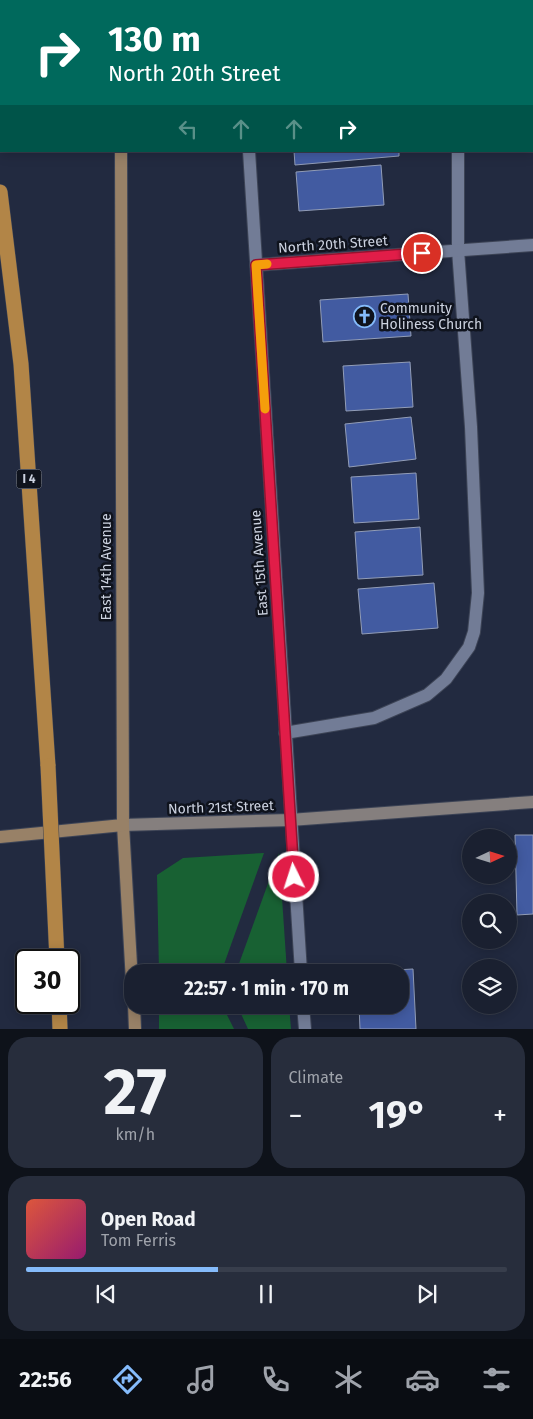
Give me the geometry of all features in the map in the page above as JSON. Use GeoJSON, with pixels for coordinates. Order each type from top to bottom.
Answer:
{"type":"FeatureCollection","features":[{"type":"Feature","properties":{"kind":"highway","name":"I 4"},"geometry":{"type":"LineString","coordinates":[[0,192],[22,364],[48,766],[56,949]]}},
{"type":"Feature","properties":{"kind":"highway"},"geometry":{"type":"LineString","coordinates":[[59,1014],[60,1029]]}},
{"type":"Feature","properties":{"kind":"main road","name":"East 14th Avenue"},"geometry":{"type":"LineString","coordinates":[[121,152],[123,825],[131,964]]}},
{"type":"Feature","properties":{"kind":"main road","name":"North 21st Street"},"geometry":{"type":"LineString","coordinates":[[0,837],[123,825],[290,820],[533,802]]}},
{"type":"Feature","properties":{"kind":"main road"},"geometry":{"type":"LineString","coordinates":[[134,1014],[135,1029]]}},
{"type":"Feature","properties":{"kind":"street","name":"East 15th Avenue"},"geometry":{"type":"LineString","coordinates":[[249,152],[300,964]]}},
{"type":"Feature","properties":{"kind":"street"},"geometry":{"type":"LineString","coordinates":[[285,733],[374,718],[409,705],[427,695],[446,679],[468,647],[474,632],[478,592],[471,427],[458,250],[458,152]]}},
{"type":"Feature","properties":{"kind":"street","name":"North 20th Street"},"geometry":{"type":"LineString","coordinates":[[256,265],[533,245]]}},
{"type":"Feature","properties":{"kind":"street"},"geometry":{"type":"LineString","coordinates":[[304,1014],[305,1029]]}},
{"type":"Feature","properties":{"kind":"green space"},"geometry":{"type":"Polygon","coordinates":[[[264,853],[224,964],[159,964],[157,875],[183,858],[264,853]]]}},
{"type":"Feature","properties":{"kind":"green space"},"geometry":{"type":"Polygon","coordinates":[[[279,853],[286,964],[239,964],[279,853]]]}},
{"type":"Feature","properties":{"kind":"green space"},"geometry":{"type":"Polygon","coordinates":[[[159,1014],[226,1014],[234,1029],[159,1029],[159,1014]]]}},
{"type":"Feature","properties":{"kind":"green space"},"geometry":{"type":"Polygon","coordinates":[[[241,1014],[290,1014],[291,1029],[248,1029],[241,1014]]]}},
{"type":"Feature","properties":{"kind":"building"},"geometry":{"type":"Polygon","coordinates":[[[294,152],[399,152],[399,156],[295,165],[294,152]]]}},
{"type":"Feature","properties":{"kind":"building"},"geometry":{"type":"Polygon","coordinates":[[[381,165],[384,205],[299,211],[296,172],[381,165]]]}},
{"type":"Feature","properties":{"kind":"building"},"geometry":{"type":"Polygon","coordinates":[[[408,294],[411,336],[323,342],[320,300],[408,294]]]}},
{"type":"Feature","properties":{"kind":"building"},"geometry":{"type":"Polygon","coordinates":[[[410,362],[413,407],[346,411],[343,366],[410,362]]]}},
{"type":"Feature","properties":{"kind":"building"},"geometry":{"type":"Polygon","coordinates":[[[411,417],[416,459],[349,467],[345,424],[411,417]]]}},
{"type":"Feature","properties":{"kind":"building"},"geometry":{"type":"Polygon","coordinates":[[[416,473],[419,519],[354,523],[351,477],[416,473]]]}},
{"type":"Feature","properties":{"kind":"building"},"geometry":{"type":"Polygon","coordinates":[[[420,527],[423,575],[358,579],[355,532],[420,527]]]}},
{"type":"Feature","properties":{"kind":"building"},"geometry":{"type":"Polygon","coordinates":[[[434,583],[438,628],[362,634],[358,589],[434,583]]]}},
{"type":"Feature","properties":{"kind":"building"},"geometry":{"type":"Polygon","coordinates":[[[518,835],[533,835],[533,914],[517,915],[518,835]]]}},
{"type":"Feature","properties":{"kind":"building"},"geometry":{"type":"Polygon","coordinates":[[[409,969],[413,969],[416,1029],[360,1029],[359,1014],[409,1014],[409,969]]]}},
{"type":"Feature","properties":{"kind":"slow traffic"},"geometry":{"type":"LineString","coordinates":[[265,409],[256,265],[267,264]]}},
{"type":"Feature","properties":{"kind":"place","name":"Community Holiness Church"},"geometry":{"type":"Point","coordinates":[364,316]}},
{"type":"Feature","properties":{"kind":"route"},"geometry":{"type":"LineString","coordinates":[[294,877],[256,265],[422,253]]}}]}
